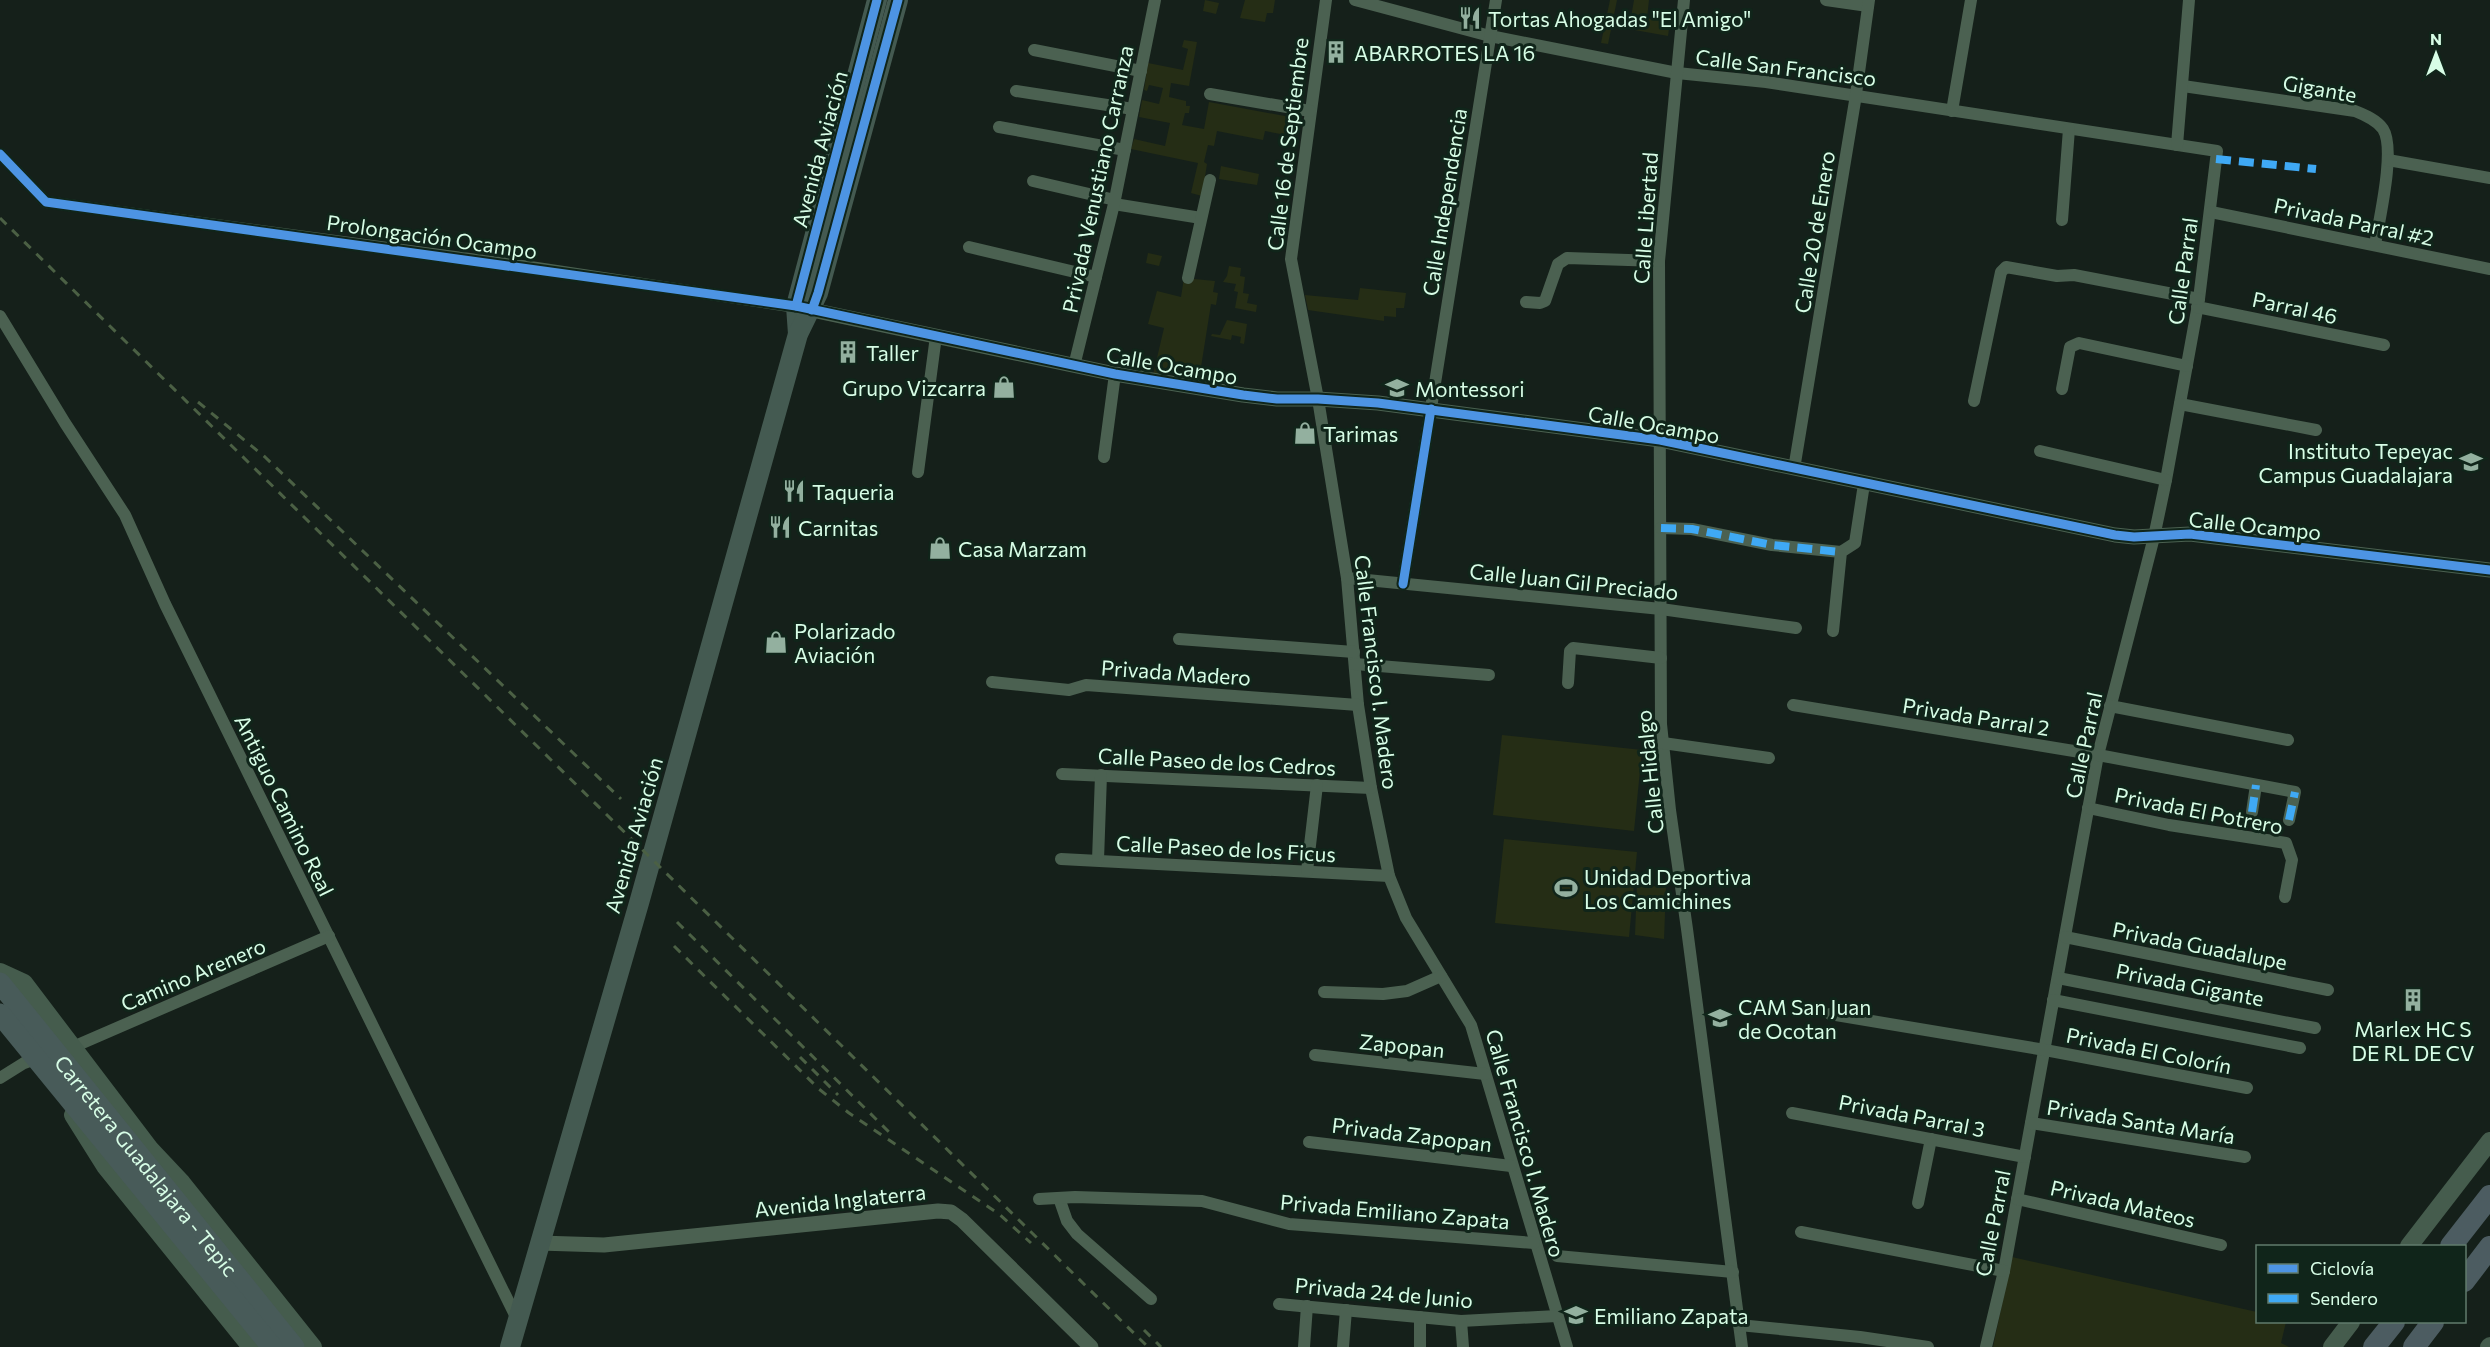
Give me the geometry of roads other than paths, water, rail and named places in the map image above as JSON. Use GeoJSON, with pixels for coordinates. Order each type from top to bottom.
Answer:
{"type":"FeatureCollection","features":[{"type":"Feature","properties":{"kind":"highway","name":"Carretera Guadalajara - Tepic"},"geometry":{"type":"LineString","coordinates":[[0,983],[294,1347]]}},
{"type":"Feature","properties":{"kind":"highway","name":"Carretera Guadalajara - Tepic"},"geometry":{"type":"LineString","coordinates":[[0,1014],[272,1347]]}},
{"type":"Feature","properties":{"kind":"highway"},"geometry":{"type":"LineString","coordinates":[[2452,1245],[2490,1196]]}},
{"type":"Feature","properties":{"kind":"highway"},"geometry":{"type":"LineString","coordinates":[[2466,1278],[2490,1247]]}},
{"type":"Feature","properties":{"kind":"highway"},"geometry":{"type":"LineString","coordinates":[[2374,1347],[2393,1323]]}},
{"type":"Feature","properties":{"kind":"highway"},"geometry":{"type":"LineString","coordinates":[[2414,1347],[2432,1323]]}},
{"type":"Feature","properties":{"kind":"main road","name":"Avenida Aviación"},"geometry":{"type":"LineString","coordinates":[[510,1347],[639,903],[798,334],[877,0]]}},
{"type":"Feature","properties":{"kind":"main road","name":"Avenida Aviación"},"geometry":{"type":"LineString","coordinates":[[804,308],[818,293],[898,0]]}},
{"type":"Feature","properties":{"kind":"main road"},"geometry":{"type":"LineString","coordinates":[[0,972],[24,983],[150,1149],[182,1183],[313,1347]]}},
{"type":"Feature","properties":{"kind":"main road"},"geometry":{"type":"LineString","coordinates":[[41,1066],[105,1166],[250,1347]]}},
{"type":"Feature","properties":{"kind":"main road"},"geometry":{"type":"LineString","coordinates":[[2410,1245],[2490,1141]]}},
{"type":"Feature","properties":{"kind":"main road"},"geometry":{"type":"LineString","coordinates":[[2332,1347],[2350,1323]]}},
{"type":"Feature","properties":{"kind":"street","name":"Privada Venustiano Carranza"},"geometry":{"type":"LineString","coordinates":[[1074,366],[1115,202],[1155,0]]}},
{"type":"Feature","properties":{"kind":"street","name":"Calle 16 de Septiembre"},"geometry":{"type":"LineString","coordinates":[[1318,399],[1291,259],[1326,0]]}},
{"type":"Feature","properties":{"kind":"street","name":"Calle San Francisco"},"geometry":{"type":"LineString","coordinates":[[1355,0],[1490,36],[1677,73],[1766,82],[2217,151]]}},
{"type":"Feature","properties":{"kind":"street","name":"Calle Independencia"},"geometry":{"type":"LineString","coordinates":[[1404,584],[1496,0]]}},
{"type":"Feature","properties":{"kind":"street","name":"Calle Libertad"},"geometry":{"type":"LineString","coordinates":[[1660,440],[1659,261],[1684,0]]}},
{"type":"Feature","properties":{"kind":"street"},"geometry":{"type":"LineString","coordinates":[[1826,0],[1868,3]]}},
{"type":"Feature","properties":{"kind":"street"},"geometry":{"type":"LineString","coordinates":[[1952,111],[1971,0]]}},
{"type":"Feature","properties":{"kind":"street"},"geometry":{"type":"LineString","coordinates":[[2177,145],[2189,0]]}},
{"type":"Feature","properties":{"kind":"street","name":"Calle 20 de Enero"},"geometry":{"type":"LineString","coordinates":[[1794,469],[1856,96],[1868,3]]}},
{"type":"Feature","properties":{"kind":"street"},"geometry":{"type":"LineString","coordinates":[[1034,50],[1141,71]]}},
{"type":"Feature","properties":{"kind":"street","name":"Gigante"},"geometry":{"type":"LineString","coordinates":[[2183,86],[2355,111],[2371,118],[2383,129],[2388,160],[2375,245]]}},
{"type":"Feature","properties":{"kind":"street"},"geometry":{"type":"LineString","coordinates":[[1016,91],[1133,109]]}},
{"type":"Feature","properties":{"kind":"street"},"geometry":{"type":"LineString","coordinates":[[1210,94],[1310,111]]}},
{"type":"Feature","properties":{"kind":"street"},"geometry":{"type":"LineString","coordinates":[[999,127],[1125,150]]}},
{"type":"Feature","properties":{"kind":"street"},"geometry":{"type":"LineString","coordinates":[[2062,220],[2069,129]]}},
{"type":"Feature","properties":{"kind":"street","name":"Calle Parral"},"geometry":{"type":"LineString","coordinates":[[1986,1347],[2004,1271],[2098,755],[2154,537],[2166,480],[2198,303],[2217,151]]}},
{"type":"Feature","properties":{"kind":"street","name":"Prolongación Ocampo"},"geometry":{"type":"LineString","coordinates":[[0,154],[46,202],[804,308]]}},
{"type":"Feature","properties":{"kind":"street"},"geometry":{"type":"LineString","coordinates":[[2388,160],[2490,178]]}},
{"type":"Feature","properties":{"kind":"street"},"geometry":{"type":"LineString","coordinates":[[1188,278],[1210,180]]}},
{"type":"Feature","properties":{"kind":"street"},"geometry":{"type":"LineString","coordinates":[[1033,182],[1115,202],[1201,218]]}},
{"type":"Feature","properties":{"kind":"street","name":"Privada Parral #2"},"geometry":{"type":"LineString","coordinates":[[2211,212],[2490,269]]}},
{"type":"Feature","properties":{"kind":"street"},"geometry":{"type":"LineString","coordinates":[[969,247],[1096,277]]}},
{"type":"Feature","properties":{"kind":"street"},"geometry":{"type":"LineString","coordinates":[[1526,302],[1545,301],[1558,264],[1567,258],[1659,261]]}},
{"type":"Feature","properties":{"kind":"street","name":"Parral 46"},"geometry":{"type":"LineString","coordinates":[[1974,401],[2001,272],[2006,267],[2057,276],[2074,275],[2384,345]]}},
{"type":"Feature","properties":{"kind":"street","name":"Calle Ocampo"},"geometry":{"type":"LineString","coordinates":[[804,308],[1114,374],[1243,395],[1277,399],[1318,399],[1431,410],[1660,440],[2115,535],[2154,537],[2190,534],[2490,570]]}},
{"type":"Feature","properties":{"kind":"street","name":"Antiguo Camino Real"},"geometry":{"type":"LineString","coordinates":[[0,316],[65,423],[125,515],[165,604],[518,1321]]}},
{"type":"Feature","properties":{"kind":"street"},"geometry":{"type":"LineString","coordinates":[[918,472],[936,336]]}},
{"type":"Feature","properties":{"kind":"street"},"geometry":{"type":"LineString","coordinates":[[2062,389],[2070,347],[2079,343],[2187,366]]}},
{"type":"Feature","properties":{"kind":"street"},"geometry":{"type":"LineString","coordinates":[[1104,457],[1114,374]]}},
{"type":"Feature","properties":{"kind":"street","name":"Calle Francisco I. Madero"},"geometry":{"type":"LineString","coordinates":[[1318,399],[1347,578],[1358,705],[1371,788],[1389,876],[1406,918],[1471,1025],[1511,1166],[1567,1347]]}},
{"type":"Feature","properties":{"kind":"street"},"geometry":{"type":"LineString","coordinates":[[2180,404],[2316,430]]}},
{"type":"Feature","properties":{"kind":"street","name":"Calle Hidalgo"},"geometry":{"type":"LineString","coordinates":[[1660,440],[1663,743],[1742,1347]]}},
{"type":"Feature","properties":{"kind":"street"},"geometry":{"type":"LineString","coordinates":[[2040,451],[2166,480]]}},
{"type":"Feature","properties":{"kind":"street"},"geometry":{"type":"LineString","coordinates":[[1660,528],[1692,529],[1772,545],[1841,552],[1856,543],[1864,484]]}},
{"type":"Feature","properties":{"kind":"street"},"geometry":{"type":"LineString","coordinates":[[1833,631],[1841,552]]}},
{"type":"Feature","properties":{"kind":"street","name":"Calle Juan Gil Preciado"},"geometry":{"type":"LineString","coordinates":[[1347,578],[1661,609],[1796,628]]}},
{"type":"Feature","properties":{"kind":"street"},"geometry":{"type":"LineString","coordinates":[[1179,639],[1488,675]]}},
{"type":"Feature","properties":{"kind":"street"},"geometry":{"type":"LineString","coordinates":[[1568,683],[1570,651],[1579,648],[1661,658]]}},
{"type":"Feature","properties":{"kind":"street","name":"Privada Madero"},"geometry":{"type":"LineString","coordinates":[[992,682],[1069,690],[1086,685],[1358,705]]}},
{"type":"Feature","properties":{"kind":"street","name":"Privada Parral 2"},"geometry":{"type":"LineString","coordinates":[[1793,705],[2098,755],[2295,792],[2289,820]]}},
{"type":"Feature","properties":{"kind":"street"},"geometry":{"type":"LineString","coordinates":[[2110,706],[2288,740]]}},
{"type":"Feature","properties":{"kind":"street"},"geometry":{"type":"LineString","coordinates":[[1663,743],[1768,758]]}},
{"type":"Feature","properties":{"kind":"street","name":"Calle Paseo de los Cedros"},"geometry":{"type":"LineString","coordinates":[[1062,774],[1371,788]]}},
{"type":"Feature","properties":{"kind":"street"},"geometry":{"type":"LineString","coordinates":[[1098,860],[1101,776]]}},
{"type":"Feature","properties":{"kind":"street"},"geometry":{"type":"LineString","coordinates":[[1307,871],[1317,785]]}},
{"type":"Feature","properties":{"kind":"street"},"geometry":{"type":"LineString","coordinates":[[2252,812],[2256,785]]}},
{"type":"Feature","properties":{"kind":"street","name":"Privada El Potrero"},"geometry":{"type":"LineString","coordinates":[[2088,808],[2169,825],[2286,843],[2292,860],[2285,897]]}},
{"type":"Feature","properties":{"kind":"street","name":"Calle Paseo de los Ficus"},"geometry":{"type":"LineString","coordinates":[[1061,859],[1389,876]]}},
{"type":"Feature","properties":{"kind":"street","name":"Camino Arenero"},"geometry":{"type":"LineString","coordinates":[[73,1047],[328,936]]}},
{"type":"Feature","properties":{"kind":"street","name":"Privada Guadalupe"},"geometry":{"type":"LineString","coordinates":[[2065,938],[2328,990]]}},
{"type":"Feature","properties":{"kind":"street"},"geometry":{"type":"LineString","coordinates":[[1324,992],[1383,994],[1407,991],[1441,976]]}},
{"type":"Feature","properties":{"kind":"street","name":"Privada Gigante"},"geometry":{"type":"LineString","coordinates":[[2058,978],[2315,1028]]}},
{"type":"Feature","properties":{"kind":"street"},"geometry":{"type":"LineString","coordinates":[[2053,1000],[2300,1048]]}},
{"type":"Feature","properties":{"kind":"street","name":"Privada El Colorín"},"geometry":{"type":"LineString","coordinates":[[1830,1014],[2045,1050],[2247,1088]]}},
{"type":"Feature","properties":{"kind":"street","name":"Zapopan"},"geometry":{"type":"LineString","coordinates":[[1315,1055],[1485,1074]]}},
{"type":"Feature","properties":{"kind":"street"},"geometry":{"type":"LineString","coordinates":[[0,1078],[24,1063],[41,1066]]}},
{"type":"Feature","properties":{"kind":"street","name":"Privada Parral 3"},"geometry":{"type":"LineString","coordinates":[[1792,1113],[2025,1156]]}},
{"type":"Feature","properties":{"kind":"street","name":"Privada Santa María"},"geometry":{"type":"LineString","coordinates":[[2031,1123],[2245,1157]]}},
{"type":"Feature","properties":{"kind":"street"},"geometry":{"type":"LineString","coordinates":[[1918,1203],[1931,1139]]}},
{"type":"Feature","properties":{"kind":"street","name":"Privada Zapopan"},"geometry":{"type":"LineString","coordinates":[[1309,1142],[1511,1166]]}},
{"type":"Feature","properties":{"kind":"street"},"geometry":{"type":"LineString","coordinates":[[1059,1198],[1067,1221],[1077,1234],[1151,1299]]}},
{"type":"Feature","properties":{"kind":"street","name":"Privada Emiliano Zapata"},"geometry":{"type":"LineString","coordinates":[[1039,1199],[1202,1201],[1289,1224],[1534,1243]]}},
{"type":"Feature","properties":{"kind":"street","name":"Privada Mateos"},"geometry":{"type":"LineString","coordinates":[[2017,1199],[2220,1245]]}},
{"type":"Feature","properties":{"kind":"street","name":"Avenida Inglaterra"},"geometry":{"type":"LineString","coordinates":[[539,1243],[604,1245],[938,1211],[951,1212],[962,1220],[1091,1347]]}},
{"type":"Feature","properties":{"kind":"street"},"geometry":{"type":"LineString","coordinates":[[1801,1232],[2004,1271]]}},
{"type":"Feature","properties":{"kind":"street"},"geometry":{"type":"LineString","coordinates":[[1557,1256],[1733,1272]]}},
{"type":"Feature","properties":{"kind":"street","name":"Privada 24 de Junio"},"geometry":{"type":"LineString","coordinates":[[1279,1304],[1461,1321],[1557,1316]]}},
{"type":"Feature","properties":{"kind":"street"},"geometry":{"type":"LineString","coordinates":[[1304,1347],[1307,1306]]}},
{"type":"Feature","properties":{"kind":"street"},"geometry":{"type":"LineString","coordinates":[[1343,1347],[1346,1310]]}},
{"type":"Feature","properties":{"kind":"street"},"geometry":{"type":"LineString","coordinates":[[1420,1317],[1420,1347]]}},
{"type":"Feature","properties":{"kind":"street"},"geometry":{"type":"LineString","coordinates":[[1461,1321],[1463,1347]]}},
{"type":"Feature","properties":{"kind":"street"},"geometry":{"type":"LineString","coordinates":[[1739,1325],[1860,1342],[1928,1347]]}},
{"type":"Feature","properties":{"kind":"railway"},"geometry":{"type":"LineString","coordinates":[[0,218],[1148,1347]]}},
{"type":"Feature","properties":{"kind":"railway"},"geometry":{"type":"LineString","coordinates":[[198,402],[265,457],[621,799]]}},
{"type":"Feature","properties":{"kind":"railway"},"geometry":{"type":"LineString","coordinates":[[677,922],[891,1134]]}},
{"type":"Feature","properties":{"kind":"railway"},"geometry":{"type":"LineString","coordinates":[[674,946],[819,1089],[849,1113],[999,1214],[1031,1243]]}},
{"type":"Feature","properties":{"kind":"railway"},"geometry":{"type":"LineString","coordinates":[[800,1057],[838,1095]]}},
{"type":"Feature","properties":{"kind":"railway"},"geometry":{"type":"LineString","coordinates":[[1144,1330],[1161,1347]]}},
{"type":"Feature","properties":{"kind":"place","name":"Tortas Ahogadas \"El Amigo\""},"geometry":{"type":"Point","coordinates":[1470,18]}},
{"type":"Feature","properties":{"kind":"place","name":"ABARROTES LA 16"},"geometry":{"type":"Point","coordinates":[1336,52]}},
{"type":"Feature","properties":{"kind":"place","name":"Taller"},"geometry":{"type":"Point","coordinates":[848,352]}},
{"type":"Feature","properties":{"kind":"place","name":"Grupo Vizcarra"},"geometry":{"type":"Point","coordinates":[1004,387]}},
{"type":"Feature","properties":{"kind":"place","name":"Montessori"},"geometry":{"type":"Point","coordinates":[1397,388]}},
{"type":"Feature","properties":{"kind":"place","name":"Tarimas"},"geometry":{"type":"Point","coordinates":[1305,433]}},
{"type":"Feature","properties":{"kind":"place","name":"Instituto Tepeyac Campus Guadalajara"},"geometry":{"type":"Point","coordinates":[2471,462]}},
{"type":"Feature","properties":{"kind":"place","name":"Taqueria"},"geometry":{"type":"Point","coordinates":[794,491]}},
{"type":"Feature","properties":{"kind":"place","name":"Carnitas"},"geometry":{"type":"Point","coordinates":[780,527]}},
{"type":"Feature","properties":{"kind":"place","name":"Casa Marzam"},"geometry":{"type":"Point","coordinates":[940,548]}},
{"type":"Feature","properties":{"kind":"place","name":"Polarizado Aviación"},"geometry":{"type":"Point","coordinates":[776,642]}},
{"type":"Feature","properties":{"kind":"place","name":"Unidad Deportiva Los Camichines"},"geometry":{"type":"Point","coordinates":[1566,888]}},
{"type":"Feature","properties":{"kind":"place","name":"Marlex HC S DE RL DE CV"},"geometry":{"type":"Point","coordinates":[2413,1000]}},
{"type":"Feature","properties":{"kind":"place","name":"CAM San Juan de Ocotan"},"geometry":{"type":"Point","coordinates":[1720,1018]}},
{"type":"Feature","properties":{"kind":"place","name":"Emiliano Zapata"},"geometry":{"type":"Point","coordinates":[1576,1315]}}]}
